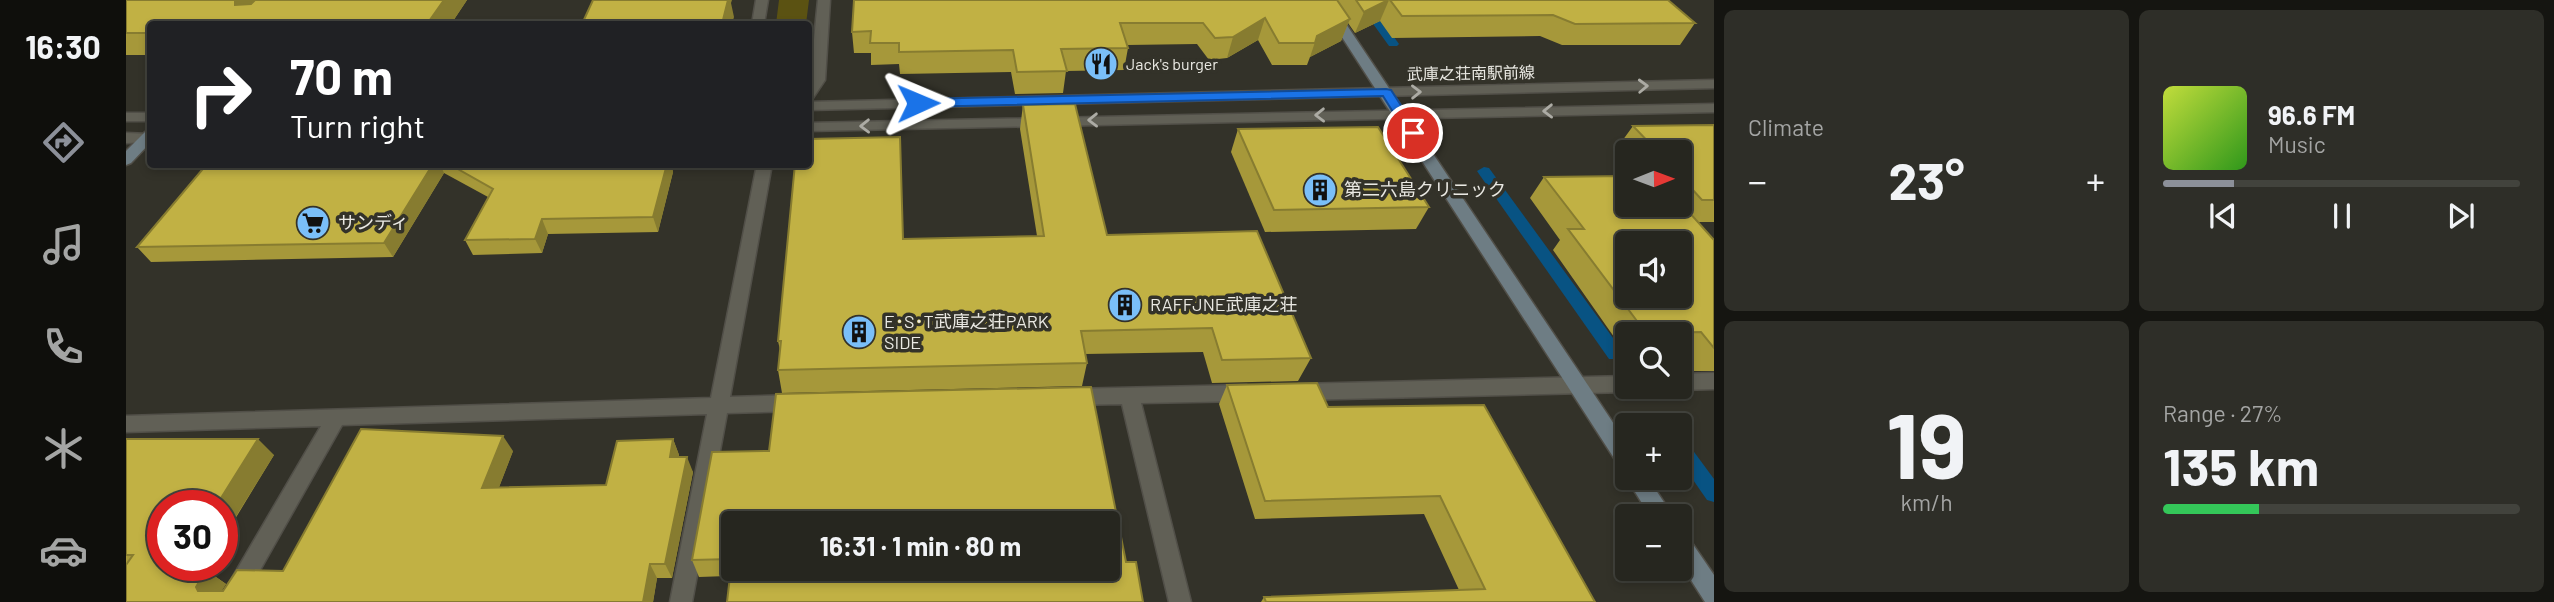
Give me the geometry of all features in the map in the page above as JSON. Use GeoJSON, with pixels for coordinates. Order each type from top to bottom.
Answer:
{"type":"FeatureCollection","features":[{"type":"Feature","properties":{"kind":"street"},"geometry":{"type":"LineString","coordinates":[[758,21],[762,0]]}},
{"type":"Feature","properties":{"kind":"street"},"geometry":{"type":"LineString","coordinates":[[812,90],[818,80],[824,0]]}},
{"type":"Feature","properties":{"kind":"street"},"geometry":{"type":"LineString","coordinates":[[1324,0],[1615,444]]}},
{"type":"Feature","properties":{"kind":"street","name":"武庫之荘南駅前線"},"geometry":{"type":"LineString","coordinates":[[812,106],[1714,84]]}},
{"type":"Feature","properties":{"kind":"street"},"geometry":{"type":"LineString","coordinates":[[812,127],[1714,108]]}},
{"type":"Feature","properties":{"kind":"street"},"geometry":{"type":"LineString","coordinates":[[126,117],[147,117]]}},
{"type":"Feature","properties":{"kind":"street"},"geometry":{"type":"LineString","coordinates":[[126,138],[147,137]]}},
{"type":"Feature","properties":{"kind":"street"},"geometry":{"type":"LineString","coordinates":[[126,160],[147,140]]}},
{"type":"Feature","properties":{"kind":"street"},"geometry":{"type":"LineString","coordinates":[[681,602],[764,168]]}},
{"type":"Feature","properties":{"kind":"street"},"geometry":{"type":"LineString","coordinates":[[1692,382],[1714,382]]}},
{"type":"Feature","properties":{"kind":"street"},"geometry":{"type":"LineString","coordinates":[[1048,398],[1615,384]]}},
{"type":"Feature","properties":{"kind":"street"},"geometry":{"type":"LineString","coordinates":[[1130,396],[1180,602]]}},
{"type":"Feature","properties":{"kind":"street"},"geometry":{"type":"LineString","coordinates":[[126,424],[814,402]]}},
{"type":"Feature","properties":{"kind":"street"},"geometry":{"type":"LineString","coordinates":[[229,602],[337,417]]}},
{"type":"Feature","properties":{"kind":"street"},"geometry":{"type":"LineString","coordinates":[[1692,562],[1714,595]]}},
{"type":"Feature","properties":{"kind":"shaded area"},"geometry":{"type":"Polygon","coordinates":[[[779,0],[809,0],[806,21],[776,21],[779,0]]]}},
{"type":"Feature","properties":{"kind":"building"},"geometry":{"type":"Polygon","coordinates":[[[126,0],[235,0],[235,5],[251,4],[255,0],[444,0],[429,21],[147,21],[147,33],[126,33],[126,0]]]}},
{"type":"Feature","properties":{"kind":"building"},"geometry":{"type":"Polygon","coordinates":[[[593,0],[728,0],[723,21],[583,21],[593,0]]]}},
{"type":"Feature","properties":{"kind":"building"},"geometry":{"type":"Polygon","coordinates":[[[854,0],[1337,0],[1350,19],[1317,36],[1315,43],[1279,43],[1265,18],[1233,37],[1215,38],[1203,23],[1120,23],[1128,48],[1061,49],[1067,71],[1017,72],[1013,50],[899,52],[899,43],[870,43],[871,31],[852,32],[854,0]]]}},
{"type":"Feature","properties":{"kind":"building"},"geometry":{"type":"Polygon","coordinates":[[[1356,0],[1388,0],[1364,12],[1356,0]]]}},
{"type":"Feature","properties":{"kind":"building"},"geometry":{"type":"Polygon","coordinates":[[[1390,0],[1668,0],[1695,23],[1575,24],[1553,15],[1402,16],[1390,0]]]}},
{"type":"Feature","properties":{"kind":"building"},"geometry":{"type":"Polygon","coordinates":[[[1075,104],[1107,235],[1257,231],[1311,358],[1222,360],[1212,328],[1081,331],[1087,363],[778,370],[781,341],[778,341],[795,168],[812,168],[812,139],[900,137],[903,239],[1044,236],[1023,105],[1075,104]]]}},
{"type":"Feature","properties":{"kind":"building"},"geometry":{"type":"Polygon","coordinates":[[[1714,125],[1714,200],[1702,200],[1692,189],[1692,140],[1646,140],[1633,126],[1714,125]]]}},
{"type":"Feature","properties":{"kind":"building","name":"第二六島クリニック"},"geometry":{"type":"Polygon","coordinates":[[[1378,127],[1429,207],[1274,210],[1238,129],[1378,127]]]}},
{"type":"Feature","properties":{"kind":"building","name":"サンディ"},"geometry":{"type":"Polygon","coordinates":[[[204,168],[431,168],[384,243],[137,247],[204,168]]]}},
{"type":"Feature","properties":{"kind":"building"},"geometry":{"type":"Polygon","coordinates":[[[456,168],[666,168],[653,217],[542,219],[535,239],[465,240],[493,189],[456,168]]]}},
{"type":"Feature","properties":{"kind":"building"},"geometry":{"type":"Polygon","coordinates":[[[1615,176],[1615,217],[1692,215],[1714,240],[1714,348],[1701,332],[1692,332],[1692,322],[1638,322],[1627,308],[1692,308],[1692,231],[1615,231],[1615,292],[1568,229],[1584,229],[1544,177],[1615,176]]]}},
{"type":"Feature","properties":{"kind":"building"},"geometry":{"type":"Polygon","coordinates":[[[1317,383],[1328,407],[1484,405],[1595,602],[1266,602],[1264,597],[1485,589],[1440,496],[1265,501],[1227,385],[1317,383]]]}},
{"type":"Feature","properties":{"kind":"building"},"geometry":{"type":"Polygon","coordinates":[[[1091,387],[1116,511],[721,511],[721,559],[692,560],[712,452],[769,451],[776,394],[1091,387]]]}},
{"type":"Feature","properties":{"kind":"building"},"geometry":{"type":"Polygon","coordinates":[[[361,429],[503,436],[482,488],[606,485],[617,441],[673,439],[670,457],[687,457],[665,564],[650,564],[643,602],[126,602],[126,565],[133,555],[126,555],[126,439],[258,439],[226,490],[147,490],[147,581],[200,581],[196,587],[198,591],[223,591],[230,581],[238,581],[238,570],[283,571],[361,429]]]}},
{"type":"Feature","properties":{"kind":"building"},"geometry":{"type":"Polygon","coordinates":[[[1120,532],[1126,562],[1136,562],[1143,602],[727,602],[729,581],[1120,581],[1120,532]]]}},
{"type":"Feature","properties":{"kind":"waterway"},"geometry":{"type":"LineString","coordinates":[[1361,0],[1393,44]]}},
{"type":"Feature","properties":{"kind":"waterway"},"geometry":{"type":"LineString","coordinates":[[1484,171],[1615,354]]}},
{"type":"Feature","properties":{"kind":"waterway"},"geometry":{"type":"LineString","coordinates":[[1692,463],[1714,494]]}},
{"type":"Feature","properties":{"kind":"place","name":"Jack's burger"},"geometry":{"type":"Point","coordinates":[1101,64]}},
{"type":"Feature","properties":{"kind":"place","name":"第二六島クリニック"},"geometry":{"type":"Point","coordinates":[1320,190]}},
{"type":"Feature","properties":{"kind":"place","name":"サンディ"},"geometry":{"type":"Point","coordinates":[313,223]}},
{"type":"Feature","properties":{"kind":"place","name":"RAFFJNE武庫之荘"},"geometry":{"type":"Point","coordinates":[1125,305]}},
{"type":"Feature","properties":{"kind":"place","name":"E･S･T武庫之荘PARK SIDE"},"geometry":{"type":"Point","coordinates":[859,332]}},
{"type":"Feature","properties":{"kind":"route"},"geometry":{"type":"LineString","coordinates":[[918,103],[1386,93],[1413,133]]}}]}
